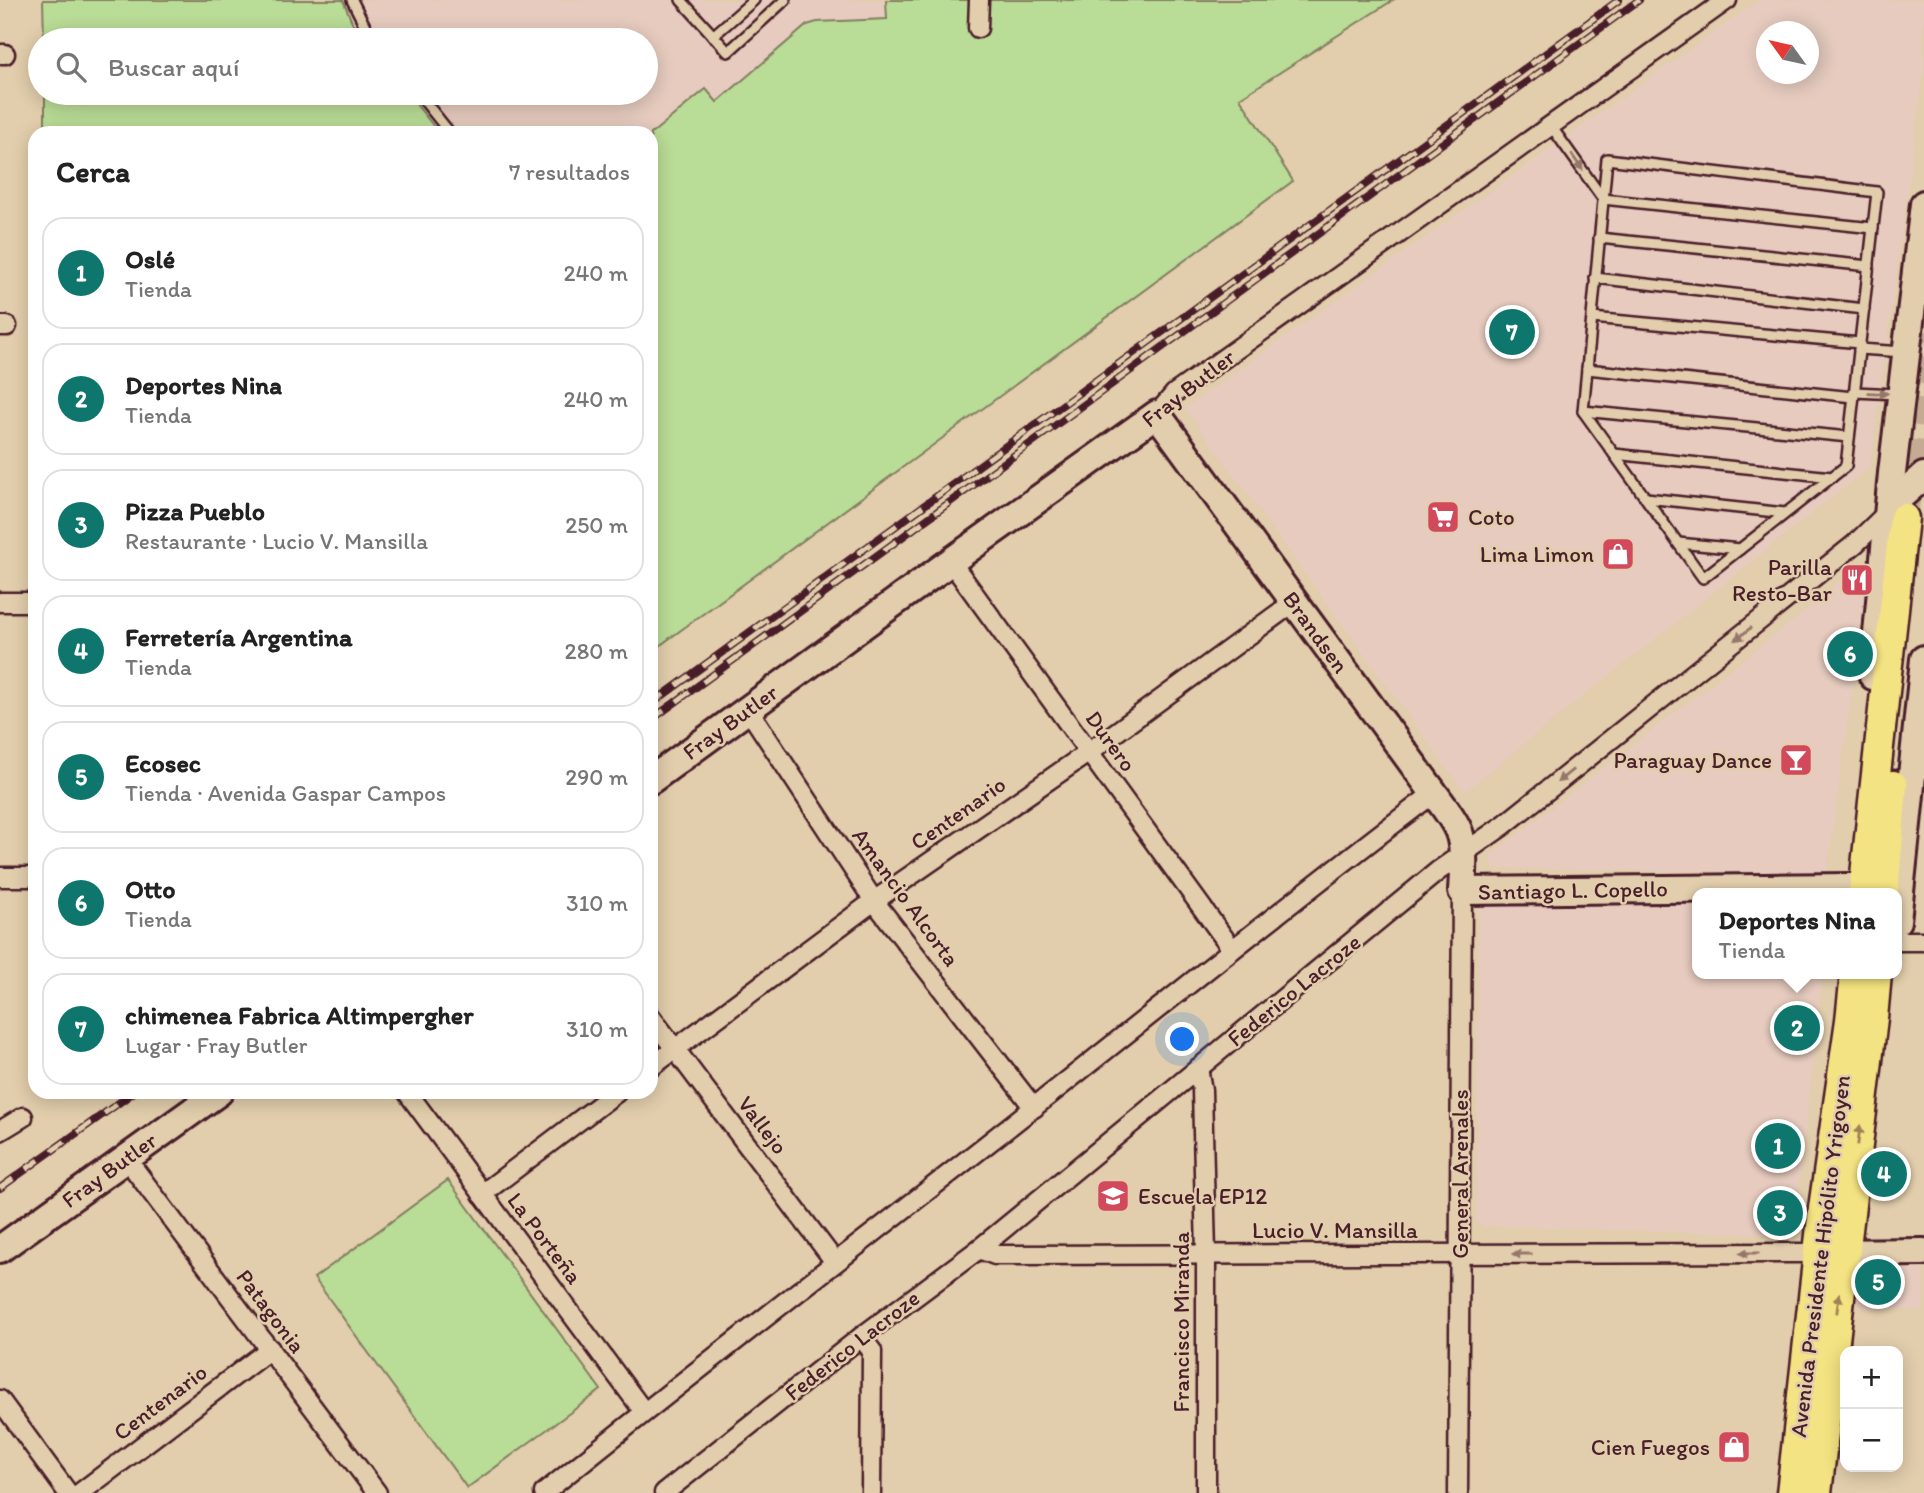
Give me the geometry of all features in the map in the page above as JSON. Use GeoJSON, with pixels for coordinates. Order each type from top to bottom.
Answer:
{"type":"FeatureCollection","features":[{"type":"Feature","properties":{"kind":"main road"},"geometry":{"type":"LineString","coordinates":[[1855,888],[1904,516]]}},
{"type":"Feature","properties":{"kind":"main road"},"geometry":{"type":"LineString","coordinates":[[1884,888],[1892,790],[1904,516]]}},
{"type":"Feature","properties":{"kind":"main road","name":"Avenida Presidente Hipólito Yrigoyen"},"geometry":{"type":"LineString","coordinates":[[1856,979],[1862,1019]]}},
{"type":"Feature","properties":{"kind":"main road","name":"Avenida Presidente Hipólito Yrigoyen"},"geometry":{"type":"LineString","coordinates":[[1791,1493],[1831,1252],[1862,1019],[1875,979]]}},
{"type":"Feature","properties":{"kind":"main road","name":"Avenida Presidente Hipólito Yrigoyen"},"geometry":{"type":"LineString","coordinates":[[1817,1493],[1831,1252]]}},
{"type":"Feature","properties":{"kind":"street"},"geometry":{"type":"LineString","coordinates":[[978,28],[979,0]]}},
{"type":"Feature","properties":{"kind":"street","name":"Fray Butler"},"geometry":{"type":"LineString","coordinates":[[658,775],[1157,414],[1175,393],[1727,0]]}},
{"type":"Feature","properties":{"kind":"street"},"geometry":{"type":"LineString","coordinates":[[1904,516],[1909,399],[1906,352],[1924,204]]}},
{"type":"Feature","properties":{"kind":"street","name":"Brandsen"},"geometry":{"type":"LineString","coordinates":[[1157,414],[1434,793],[1460,833],[1463,855]]}},
{"type":"Feature","properties":{"kind":"street"},"geometry":{"type":"LineString","coordinates":[[1904,516],[1900,498],[1924,476]]}},
{"type":"Feature","properties":{"kind":"street","name":"Federico Lacroze"},"geometry":{"type":"LineString","coordinates":[[664,1493],[861,1337],[979,1249],[1438,872],[1515,816],[1855,544],[1904,516]]}},
{"type":"Feature","properties":{"kind":"street","name":"Durero"},"geometry":{"type":"LineString","coordinates":[[951,562],[1232,948]]}},
{"type":"Feature","properties":{"kind":"street"},"geometry":{"type":"LineString","coordinates":[[0,601],[28,601]]}},
{"type":"Feature","properties":{"kind":"street","name":"Centenario"},"geometry":{"type":"LineString","coordinates":[[658,1062],[874,901],[1089,752],[1294,602]]}},
{"type":"Feature","properties":{"kind":"street"},"geometry":{"type":"LineString","coordinates":[[1900,888],[1924,659]]}},
{"type":"Feature","properties":{"kind":"street","name":"Amancio Alcorta"},"geometry":{"type":"LineString","coordinates":[[748,709],[874,901],[1034,1108]]}},
{"type":"Feature","properties":{"kind":"street"},"geometry":{"type":"LineString","coordinates":[[544,1493],[1034,1108],[1232,948],[1434,793]]}},
{"type":"Feature","properties":{"kind":"street","name":"General Arenales"},"geometry":{"type":"LineString","coordinates":[[1458,1493],[1463,855]]}},
{"type":"Feature","properties":{"kind":"street"},"geometry":{"type":"LineString","coordinates":[[0,877],[28,877]]}},
{"type":"Feature","properties":{"kind":"street","name":"Santiago L. Copello"},"geometry":{"type":"LineString","coordinates":[[1462,891],[1692,891]]}},
{"type":"Feature","properties":{"kind":"street"},"geometry":{"type":"LineString","coordinates":[[1902,941],[1924,941]]}},
{"type":"Feature","properties":{"kind":"street","name":"Avenida Presidente Hipólito Yrigoyen"},"geometry":{"type":"LineString","coordinates":[[1850,979],[1862,1019]]}},
{"type":"Feature","properties":{"kind":"street","name":"Avenida Presidente Hipólito Yrigoyen"},"geometry":{"type":"LineString","coordinates":[[1862,1019],[1883,979]]}},
{"type":"Feature","properties":{"kind":"street","name":"Vallejo"},"geometry":{"type":"LineString","coordinates":[[658,1026],[835,1262]]}},
{"type":"Feature","properties":{"kind":"street","name":"Francisco Miranda"},"geometry":{"type":"LineString","coordinates":[[1198,1068],[1202,1090],[1206,1254],[1206,1493]]}},
{"type":"Feature","properties":{"kind":"street","name":"Fray Butler"},"geometry":{"type":"LineString","coordinates":[[0,1249],[209,1099]]}},
{"type":"Feature","properties":{"kind":"street","name":"La Porteña"},"geometry":{"type":"LineString","coordinates":[[412,1099],[644,1412]]}},
{"type":"Feature","properties":{"kind":"street"},"geometry":{"type":"LineString","coordinates":[[482,1194],[608,1099]]}},
{"type":"Feature","properties":{"kind":"street"},"geometry":{"type":"LineString","coordinates":[[0,1130],[23,1117]]}},
{"type":"Feature","properties":{"kind":"street","name":"Patagonia"},"geometry":{"type":"LineString","coordinates":[[126,1158],[377,1493]]}},
{"type":"Feature","properties":{"kind":"street","name":"Lucio V. Mansilla"},"geometry":{"type":"LineString","coordinates":[[979,1249],[995,1255],[1831,1252]]}},
{"type":"Feature","properties":{"kind":"street"},"geometry":{"type":"LineString","coordinates":[[1831,1252],[1924,1252]]}},
{"type":"Feature","properties":{"kind":"street"},"geometry":{"type":"LineString","coordinates":[[861,1337],[872,1351],[871,1493]]}},
{"type":"Feature","properties":{"kind":"street","name":"Centenario"},"geometry":{"type":"LineString","coordinates":[[80,1493],[270,1349]]}},
{"type":"Feature","properties":{"kind":"street"},"geometry":{"type":"LineString","coordinates":[[0,1400],[68,1493]]}},
{"type":"Feature","properties":{"kind":"lane"},"geometry":{"type":"LineString","coordinates":[[352,0],[367,28]]}},
{"type":"Feature","properties":{"kind":"lane"},"geometry":{"type":"LineString","coordinates":[[681,0],[728,52],[785,0]]}},
{"type":"Feature","properties":{"kind":"lane"},"geometry":{"type":"LineString","coordinates":[[713,36],[754,0]]}},
{"type":"Feature","properties":{"kind":"lane"},"geometry":{"type":"LineString","coordinates":[[428,105],[444,126]]}},
{"type":"Feature","properties":{"kind":"lane"},"geometry":{"type":"LineString","coordinates":[[1550,126],[1603,199],[1873,228]]}},
{"type":"Feature","properties":{"kind":"lane"},"geometry":{"type":"LineString","coordinates":[[1607,159],[1877,192],[1846,466],[1703,578],[1583,411],[1603,199],[1607,159]]}},
{"type":"Feature","properties":{"kind":"lane"},"geometry":{"type":"LineString","coordinates":[[1599,238],[1869,266]]}},
{"type":"Feature","properties":{"kind":"lane"},"geometry":{"type":"LineString","coordinates":[[1595,278],[1864,309]]}},
{"type":"Feature","properties":{"kind":"lane"},"geometry":{"type":"LineString","coordinates":[[1592,318],[1906,352]]}},
{"type":"Feature","properties":{"kind":"lane"},"geometry":{"type":"LineString","coordinates":[[1587,369],[1909,399]]}},
{"type":"Feature","properties":{"kind":"lane"},"geometry":{"type":"LineString","coordinates":[[1583,411],[1849,437]]}},
{"type":"Feature","properties":{"kind":"lane"},"geometry":{"type":"LineString","coordinates":[[1614,454],[1832,477]]}},
{"type":"Feature","properties":{"kind":"lane"},"geometry":{"type":"LineString","coordinates":[[1646,498],[1785,513]]}},
{"type":"Feature","properties":{"kind":"lane"},"geometry":{"type":"LineString","coordinates":[[1678,543],[1740,550]]}},
{"type":"Feature","properties":{"kind":"shaded area"},"geometry":{"type":"Polygon","coordinates":[[[343,0],[886,0],[887,19],[817,22],[807,25],[716,102],[706,89],[658,128],[658,126],[433,126],[417,105],[658,105],[658,28],[354,27],[343,0]]]}},
{"type":"Feature","properties":{"kind":"shaded area"},"geometry":{"type":"Polygon","coordinates":[[[1759,0],[1924,0],[1924,73],[1870,467],[1464,792],[1185,408],[1759,0]]]}},
{"type":"Feature","properties":{"kind":"shaded area"},"geometry":{"type":"Polygon","coordinates":[[[1859,564],[1869,565],[1827,874],[1493,868],[1489,856],[1799,616],[1859,564]]]}},
{"type":"Feature","properties":{"kind":"shaded area"},"geometry":{"type":"Polygon","coordinates":[[[1692,900],[1692,979],[1822,979],[1794,1231],[1789,1235],[1483,1226],[1476,1222],[1478,908],[1486,901],[1692,900]]]}},
{"type":"Feature","properties":{"kind":"shaded area"},"geometry":{"type":"Polygon","coordinates":[[[1872,1264],[1924,1266],[1924,1311],[1858,1308],[1862,1274],[1872,1264]]]}},
{"type":"Feature","properties":{"kind":"green space"},"geometry":{"type":"Polygon","coordinates":[[[43,0],[343,0],[355,28],[44,28],[43,0]]]}},
{"type":"Feature","properties":{"kind":"green space"},"geometry":{"type":"Polygon","coordinates":[[[886,0],[1393,0],[1240,98],[1293,181],[658,647],[658,128],[706,89],[717,102],[807,25],[817,22],[887,19],[886,0]]]}},
{"type":"Feature","properties":{"kind":"green space"},"geometry":{"type":"Polygon","coordinates":[[[45,105],[417,105],[433,126],[45,126],[45,105]]]}},
{"type":"Feature","properties":{"kind":"green space"},"geometry":{"type":"Polygon","coordinates":[[[448,1180],[601,1390],[467,1488],[314,1278],[448,1180]]]}},
{"type":"Feature","properties":{"kind":"tunnel"},"geometry":{"type":"LineString","coordinates":[[1905,509],[1924,331]]}},
{"type":"Feature","properties":{"kind":"railway"},"geometry":{"type":"LineString","coordinates":[[658,699],[1619,0]]}},
{"type":"Feature","properties":{"kind":"railway"},"geometry":{"type":"LineString","coordinates":[[658,715],[1639,0]]}},
{"type":"Feature","properties":{"kind":"railway"},"geometry":{"type":"LineString","coordinates":[[0,1188],[124,1099]]}},
{"type":"Feature","properties":{"kind":"place","name":"chimenea Fabrica Altimpergher"},"geometry":{"type":"Point","coordinates":[1512,332]}},
{"type":"Feature","properties":{"kind":"place","name":"Coto"},"geometry":{"type":"Point","coordinates":[1443,517]}},
{"type":"Feature","properties":{"kind":"place","name":"Lima Limon"},"geometry":{"type":"Point","coordinates":[1618,554]}},
{"type":"Feature","properties":{"kind":"place","name":"Parilla Resto-Bar"},"geometry":{"type":"Point","coordinates":[1857,580]}},
{"type":"Feature","properties":{"kind":"place","name":"Otto"},"geometry":{"type":"Point","coordinates":[1850,654]}},
{"type":"Feature","properties":{"kind":"place","name":"Paraguay Dance"},"geometry":{"type":"Point","coordinates":[1796,760]}},
{"type":"Feature","properties":{"kind":"place","name":"Deportes Nina"},"geometry":{"type":"Point","coordinates":[1797,1028]}},
{"type":"Feature","properties":{"kind":"place","name":"Oslé"},"geometry":{"type":"Point","coordinates":[1778,1146]}},
{"type":"Feature","properties":{"kind":"place","name":"Ferretería Argentina"},"geometry":{"type":"Point","coordinates":[1884,1174]}},
{"type":"Feature","properties":{"kind":"place","name":"Escuela EP12"},"geometry":{"type":"Point","coordinates":[1113,1196]}},
{"type":"Feature","properties":{"kind":"place","name":"Pizza Pueblo"},"geometry":{"type":"Point","coordinates":[1780,1213]}},
{"type":"Feature","properties":{"kind":"place","name":"Ecosec"},"geometry":{"type":"Point","coordinates":[1878,1282]}},
{"type":"Feature","properties":{"kind":"place","name":"Cien Fuegos"},"geometry":{"type":"Point","coordinates":[1734,1447]}}]}
